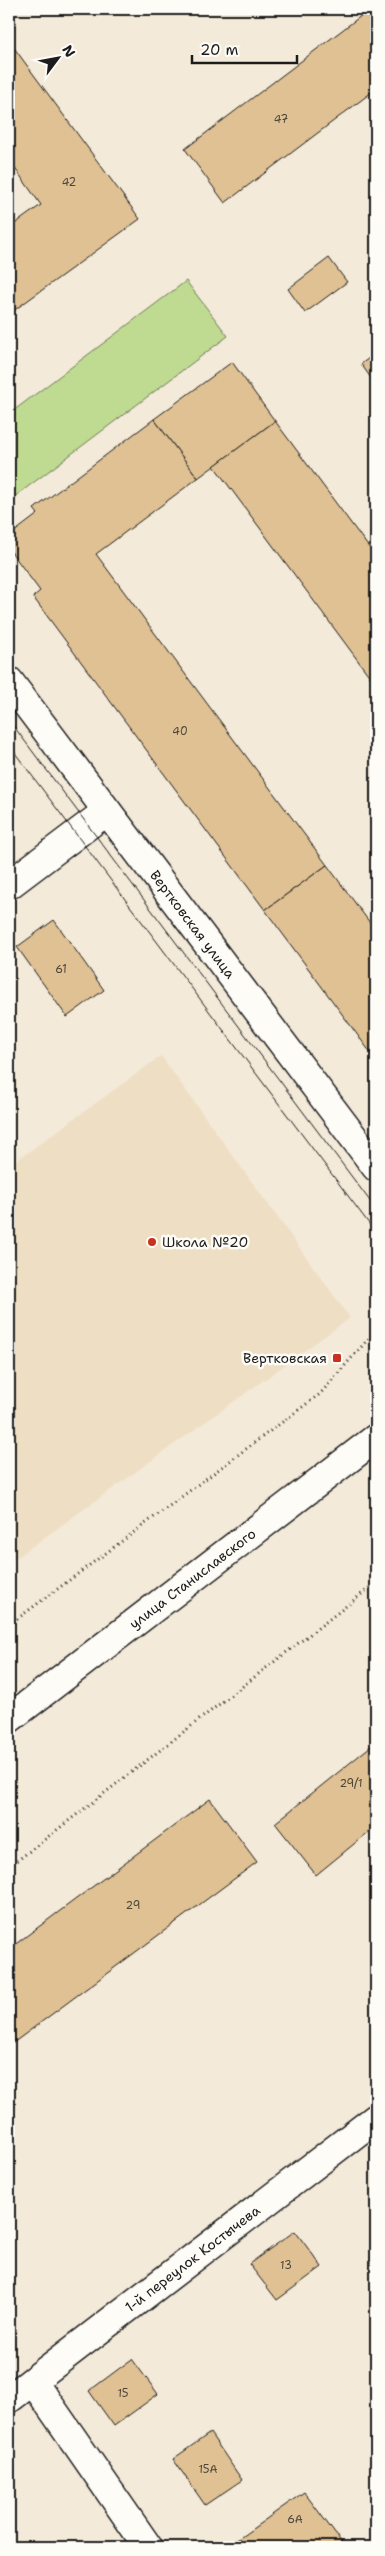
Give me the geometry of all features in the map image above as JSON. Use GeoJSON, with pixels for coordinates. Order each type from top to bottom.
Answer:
{"type":"FeatureCollection","features":[{"type":"Feature","properties":{"kind":"street","name":"Вертковская улица"},"geometry":{"type":"LineString","coordinates":[[9,681],[376,1167]]}},
{"type":"Feature","properties":{"kind":"street"},"geometry":{"type":"LineString","coordinates":[[9,885],[107,810]]}},
{"type":"Feature","properties":{"kind":"street","name":"улица Станиславского"},"geometry":{"type":"LineString","coordinates":[[9,1719],[376,1438]]}},
{"type":"Feature","properties":{"kind":"street","name":"1-й переулок Костычева"},"geometry":{"type":"LineString","coordinates":[[9,2400],[376,2118]]}},
{"type":"Feature","properties":{"kind":"street"},"geometry":{"type":"LineString","coordinates":[[32,2381],[148,2547]]}},
{"type":"Feature","properties":{"kind":"path"},"geometry":{"type":"LineString","coordinates":[[9,1625],[320,1394],[376,1330]]}},
{"type":"Feature","properties":{"kind":"path"},"geometry":{"type":"LineString","coordinates":[[9,1867],[376,1583]]}},
{"type":"Feature","properties":{"kind":"shaded area","name":"Школа №20"},"geometry":{"type":"Polygon","coordinates":[[[161,1056],[350,1318],[9,1563],[9,1166],[161,1056]]]}},
{"type":"Feature","properties":{"kind":"green space"},"geometry":{"type":"Polygon","coordinates":[[[186,281],[228,336],[9,501],[9,414],[186,281]]]}},
{"type":"Feature","properties":{"kind":"building"},"geometry":{"type":"Polygon","coordinates":[[[370,9],[376,9],[376,89],[225,203],[185,149],[370,9]]]}},
{"type":"Feature","properties":{"kind":"building"},"geometry":{"type":"Polygon","coordinates":[[[9,41],[140,219],[9,314],[9,228],[41,205],[9,160],[9,41]]]}},
{"type":"Feature","properties":{"kind":"building"},"geometry":{"type":"Polygon","coordinates":[[[329,258],[347,282],[305,313],[288,289],[329,258]]]}},
{"type":"Feature","properties":{"kind":"building"},"geometry":{"type":"Polygon","coordinates":[[[376,353],[376,385],[361,364],[376,353]]]}},
{"type":"Feature","properties":{"kind":"building"},"geometry":{"type":"Polygon","coordinates":[[[232,362],[275,421],[198,478],[154,419],[232,362]]]}},
{"type":"Feature","properties":{"kind":"building"},"geometry":{"type":"Polygon","coordinates":[[[154,419],[198,478],[96,554],[327,865],[265,910],[33,597],[40,591],[9,549],[9,536],[38,514],[34,509],[154,419]]]}},
{"type":"Feature","properties":{"kind":"building"},"geometry":{"type":"Polygon","coordinates":[[[275,421],[376,557],[376,685],[214,466],[275,421]]]}},
{"type":"Feature","properties":{"kind":"building"},"geometry":{"type":"Polygon","coordinates":[[[327,865],[376,931],[376,1060],[265,910],[327,865]]]}},
{"type":"Feature","properties":{"kind":"building"},"geometry":{"type":"Polygon","coordinates":[[[54,920],[104,990],[67,1017],[17,947],[54,920]]]}},
{"type":"Feature","properties":{"kind":"building"},"geometry":{"type":"Polygon","coordinates":[[[376,1742],[376,1826],[316,1875],[275,1823],[376,1742]]]}},
{"type":"Feature","properties":{"kind":"building"},"geometry":{"type":"Polygon","coordinates":[[[210,1799],[257,1862],[9,2046],[9,1949],[210,1799]]]}},
{"type":"Feature","properties":{"kind":"building"},"geometry":{"type":"Polygon","coordinates":[[[295,2231],[322,2267],[277,2300],[249,2264],[295,2231]]]}},
{"type":"Feature","properties":{"kind":"building"},"geometry":{"type":"Polygon","coordinates":[[[132,2359],[158,2394],[114,2426],[89,2391],[132,2359]]]}},
{"type":"Feature","properties":{"kind":"building"},"geometry":{"type":"Polygon","coordinates":[[[210,2433],[242,2480],[205,2505],[173,2459],[210,2433]]]}},
{"type":"Feature","properties":{"kind":"building"},"geometry":{"type":"Polygon","coordinates":[[[304,2492],[345,2547],[227,2547],[304,2492]]]}},
{"type":"Feature","properties":{"kind":"tram line"},"geometry":{"type":"LineString","coordinates":[[9,720],[376,1209]]}},
{"type":"Feature","properties":{"kind":"tram line"},"geometry":{"type":"LineString","coordinates":[[9,745],[376,1233]]}},
{"type":"Feature","properties":{"kind":"place","name":"Школа №20"},"geometry":{"type":"Point","coordinates":[152,1242]}},
{"type":"Feature","properties":{"kind":"place","name":"Вертковская"},"geometry":{"type":"Point","coordinates":[337,1358]}}]}
